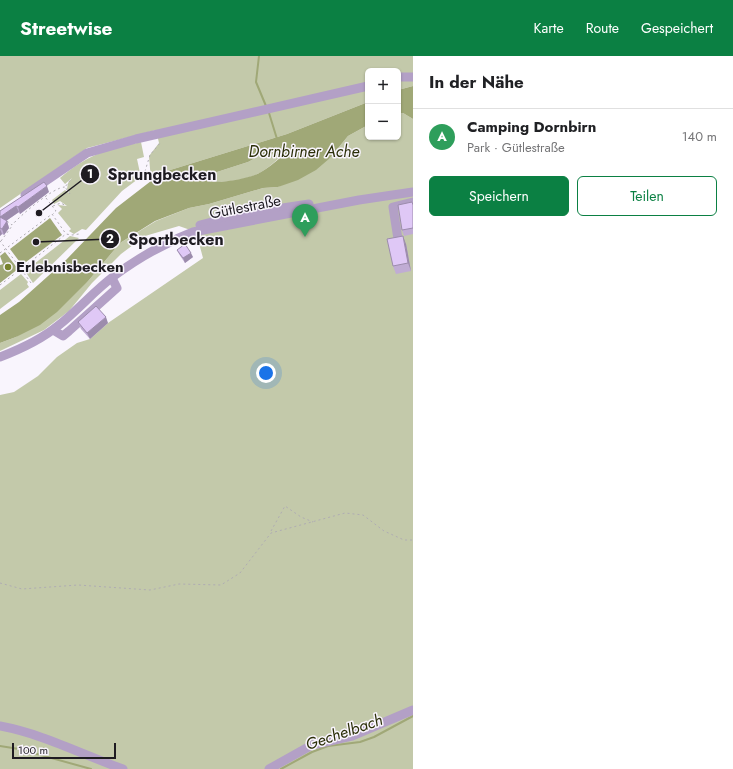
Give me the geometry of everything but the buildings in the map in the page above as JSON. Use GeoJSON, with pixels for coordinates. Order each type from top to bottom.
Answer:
{"type":"FeatureCollection","features":[{"type":"Feature","properties":{"kind":"street"},"geometry":{"type":"LineString","coordinates":[[401,77],[413,77]]}},
{"type":"Feature","properties":{"kind":"street"},"geometry":{"type":"LineString","coordinates":[[17,200],[87,153],[169,132],[365,87]]}},
{"type":"Feature","properties":{"kind":"street","name":"Gütlestraße"},"geometry":{"type":"LineString","coordinates":[[0,357],[25,346],[53,330],[112,278],[151,252],[194,232],[335,204],[413,192]]}},
{"type":"Feature","properties":{"kind":"street"},"geometry":{"type":"LineString","coordinates":[[398,239],[393,207],[413,202]]}},
{"type":"Feature","properties":{"kind":"street"},"geometry":{"type":"LineString","coordinates":[[269,769],[312,745],[352,736],[413,710]]}},
{"type":"Feature","properties":{"kind":"street"},"geometry":{"type":"LineString","coordinates":[[0,726],[46,738],[91,758],[123,769]]}},
{"type":"Feature","properties":{"kind":"path"},"geometry":{"type":"LineString","coordinates":[[142,181],[150,155],[169,132]]}},
{"type":"Feature","properties":{"kind":"path"},"geometry":{"type":"LineString","coordinates":[[30,283],[0,242],[21,215],[46,197],[62,187],[65,187],[72,178]]}},
{"type":"Feature","properties":{"kind":"path"},"geometry":{"type":"LineString","coordinates":[[65,187],[70,194]]}},
{"type":"Feature","properties":{"kind":"path"},"geometry":{"type":"LineString","coordinates":[[0,253],[56,211],[46,197]]}},
{"type":"Feature","properties":{"kind":"path"},"geometry":{"type":"LineString","coordinates":[[53,206],[60,203],[66,206]]}},
{"type":"Feature","properties":{"kind":"path"},"geometry":{"type":"LineString","coordinates":[[52,214],[66,234],[79,234]]}},
{"type":"Feature","properties":{"kind":"path"},"geometry":{"type":"LineString","coordinates":[[7,221],[12,225]]}},
{"type":"Feature","properties":{"kind":"path"},"geometry":{"type":"LineString","coordinates":[[0,284],[66,234]]}},
{"type":"Feature","properties":{"kind":"path"},"geometry":{"type":"LineString","coordinates":[[0,584],[22,588],[78,585],[150,590],[179,584],[221,585],[240,573],[271,533],[285,506],[301,517],[314,522]]}},
{"type":"Feature","properties":{"kind":"path"},"geometry":{"type":"LineString","coordinates":[[271,533],[345,513],[363,515],[384,531],[404,540],[413,540]]}},
{"type":"Feature","properties":{"kind":"shaded area"},"geometry":{"type":"Polygon","coordinates":[[[0,56],[413,56],[413,86],[401,89],[401,68],[365,68],[365,103],[287,134],[167,171],[151,181],[149,156],[159,143],[156,130],[87,148],[0,208],[0,56]]]}},
{"type":"Feature","properties":{"kind":"shaded area"},"geometry":{"type":"Polygon","coordinates":[[[401,113],[413,119],[413,769],[0,769],[0,395],[14,392],[38,376],[57,357],[77,343],[90,339],[108,323],[203,258],[196,232],[179,226],[145,236],[121,254],[92,283],[69,311],[44,330],[0,351],[0,343],[16,337],[89,280],[120,243],[156,221],[189,208],[209,204],[263,188],[278,187],[330,158],[348,136],[365,127],[365,140],[401,140],[401,113]]]}},
{"type":"Feature","properties":{"kind":"shaded area"},"geometry":{"type":"Polygon","coordinates":[[[141,142],[144,157],[137,159],[140,173],[138,179],[122,191],[86,230],[82,229],[74,234],[69,231],[71,229],[58,213],[62,209],[58,205],[67,206],[60,201],[54,204],[52,200],[65,190],[70,194],[67,189],[68,183],[72,178],[65,184],[60,178],[80,163],[98,154],[141,142]]]}},
{"type":"Feature","properties":{"kind":"shaded area"},"geometry":{"type":"Polygon","coordinates":[[[270,154],[281,156],[269,167],[256,175],[228,181],[209,181],[211,176],[217,172],[248,162],[261,155],[270,154]]]}},
{"type":"Feature","properties":{"kind":"shaded area"},"geometry":{"type":"Polygon","coordinates":[[[70,236],[79,238],[33,283],[25,271],[70,236]]]}},
{"type":"Feature","properties":{"kind":"shaded area"},"geometry":{"type":"Polygon","coordinates":[[[21,274],[28,282],[27,284],[29,287],[0,309],[0,290],[21,274]]]}},
{"type":"Feature","properties":{"kind":"water"},"geometry":{"type":"Polygon","coordinates":[[[413,86],[413,119],[401,113],[401,89],[413,86]]]}},
{"type":"Feature","properties":{"kind":"water","name":"Dornbirner Ache"},"geometry":{"type":"Polygon","coordinates":[[[365,103],[365,127],[348,136],[330,158],[316,170],[298,180],[278,187],[263,188],[209,204],[189,208],[155,221],[120,243],[89,280],[57,312],[40,325],[0,343],[0,315],[19,302],[66,260],[116,208],[151,181],[167,171],[287,134],[365,103]],[[270,154],[261,155],[248,162],[217,172],[211,176],[209,181],[228,181],[251,176],[271,165],[281,157],[270,154]]]}},
{"type":"Feature","properties":{"kind":"water"},"geometry":{"type":"Polygon","coordinates":[[[50,218],[62,235],[22,265],[10,249],[50,218]]]}},
{"type":"Feature","properties":{"kind":"water","name":"Erlebnisbecken"},"geometry":{"type":"Polygon","coordinates":[[[5,252],[18,269],[0,283],[0,265],[3,264],[0,256],[5,252]]]}},
{"type":"Feature","properties":{"kind":"waterway"},"geometry":{"type":"LineString","coordinates":[[259,56],[256,82],[266,106]]}},
{"type":"Feature","properties":{"kind":"waterway"},"geometry":{"type":"LineString","coordinates":[[269,113],[277,139]]}},
{"type":"Feature","properties":{"kind":"waterway","name":"Gechelbach"},"geometry":{"type":"LineString","coordinates":[[281,769],[312,752],[328,746],[360,742],[374,737],[413,716]]}},
{"type":"Feature","properties":{"kind":"waterway","name":"Gechelbach"},"geometry":{"type":"LineString","coordinates":[[0,746],[19,749],[91,769]]}},
{"type":"Feature","properties":{"kind":"place","name":"Sprungbecken"},"geometry":{"type":"Point","coordinates":[39,213]}},
{"type":"Feature","properties":{"kind":"place","name":"Camping Dornbirn"},"geometry":{"type":"Point","coordinates":[305,237]}},
{"type":"Feature","properties":{"kind":"place","name":"Sportbecken"},"geometry":{"type":"Point","coordinates":[36,242]}},
{"type":"Feature","properties":{"kind":"place","name":"Erlebnisbecken"},"geometry":{"type":"Point","coordinates":[8,267]}}]}
